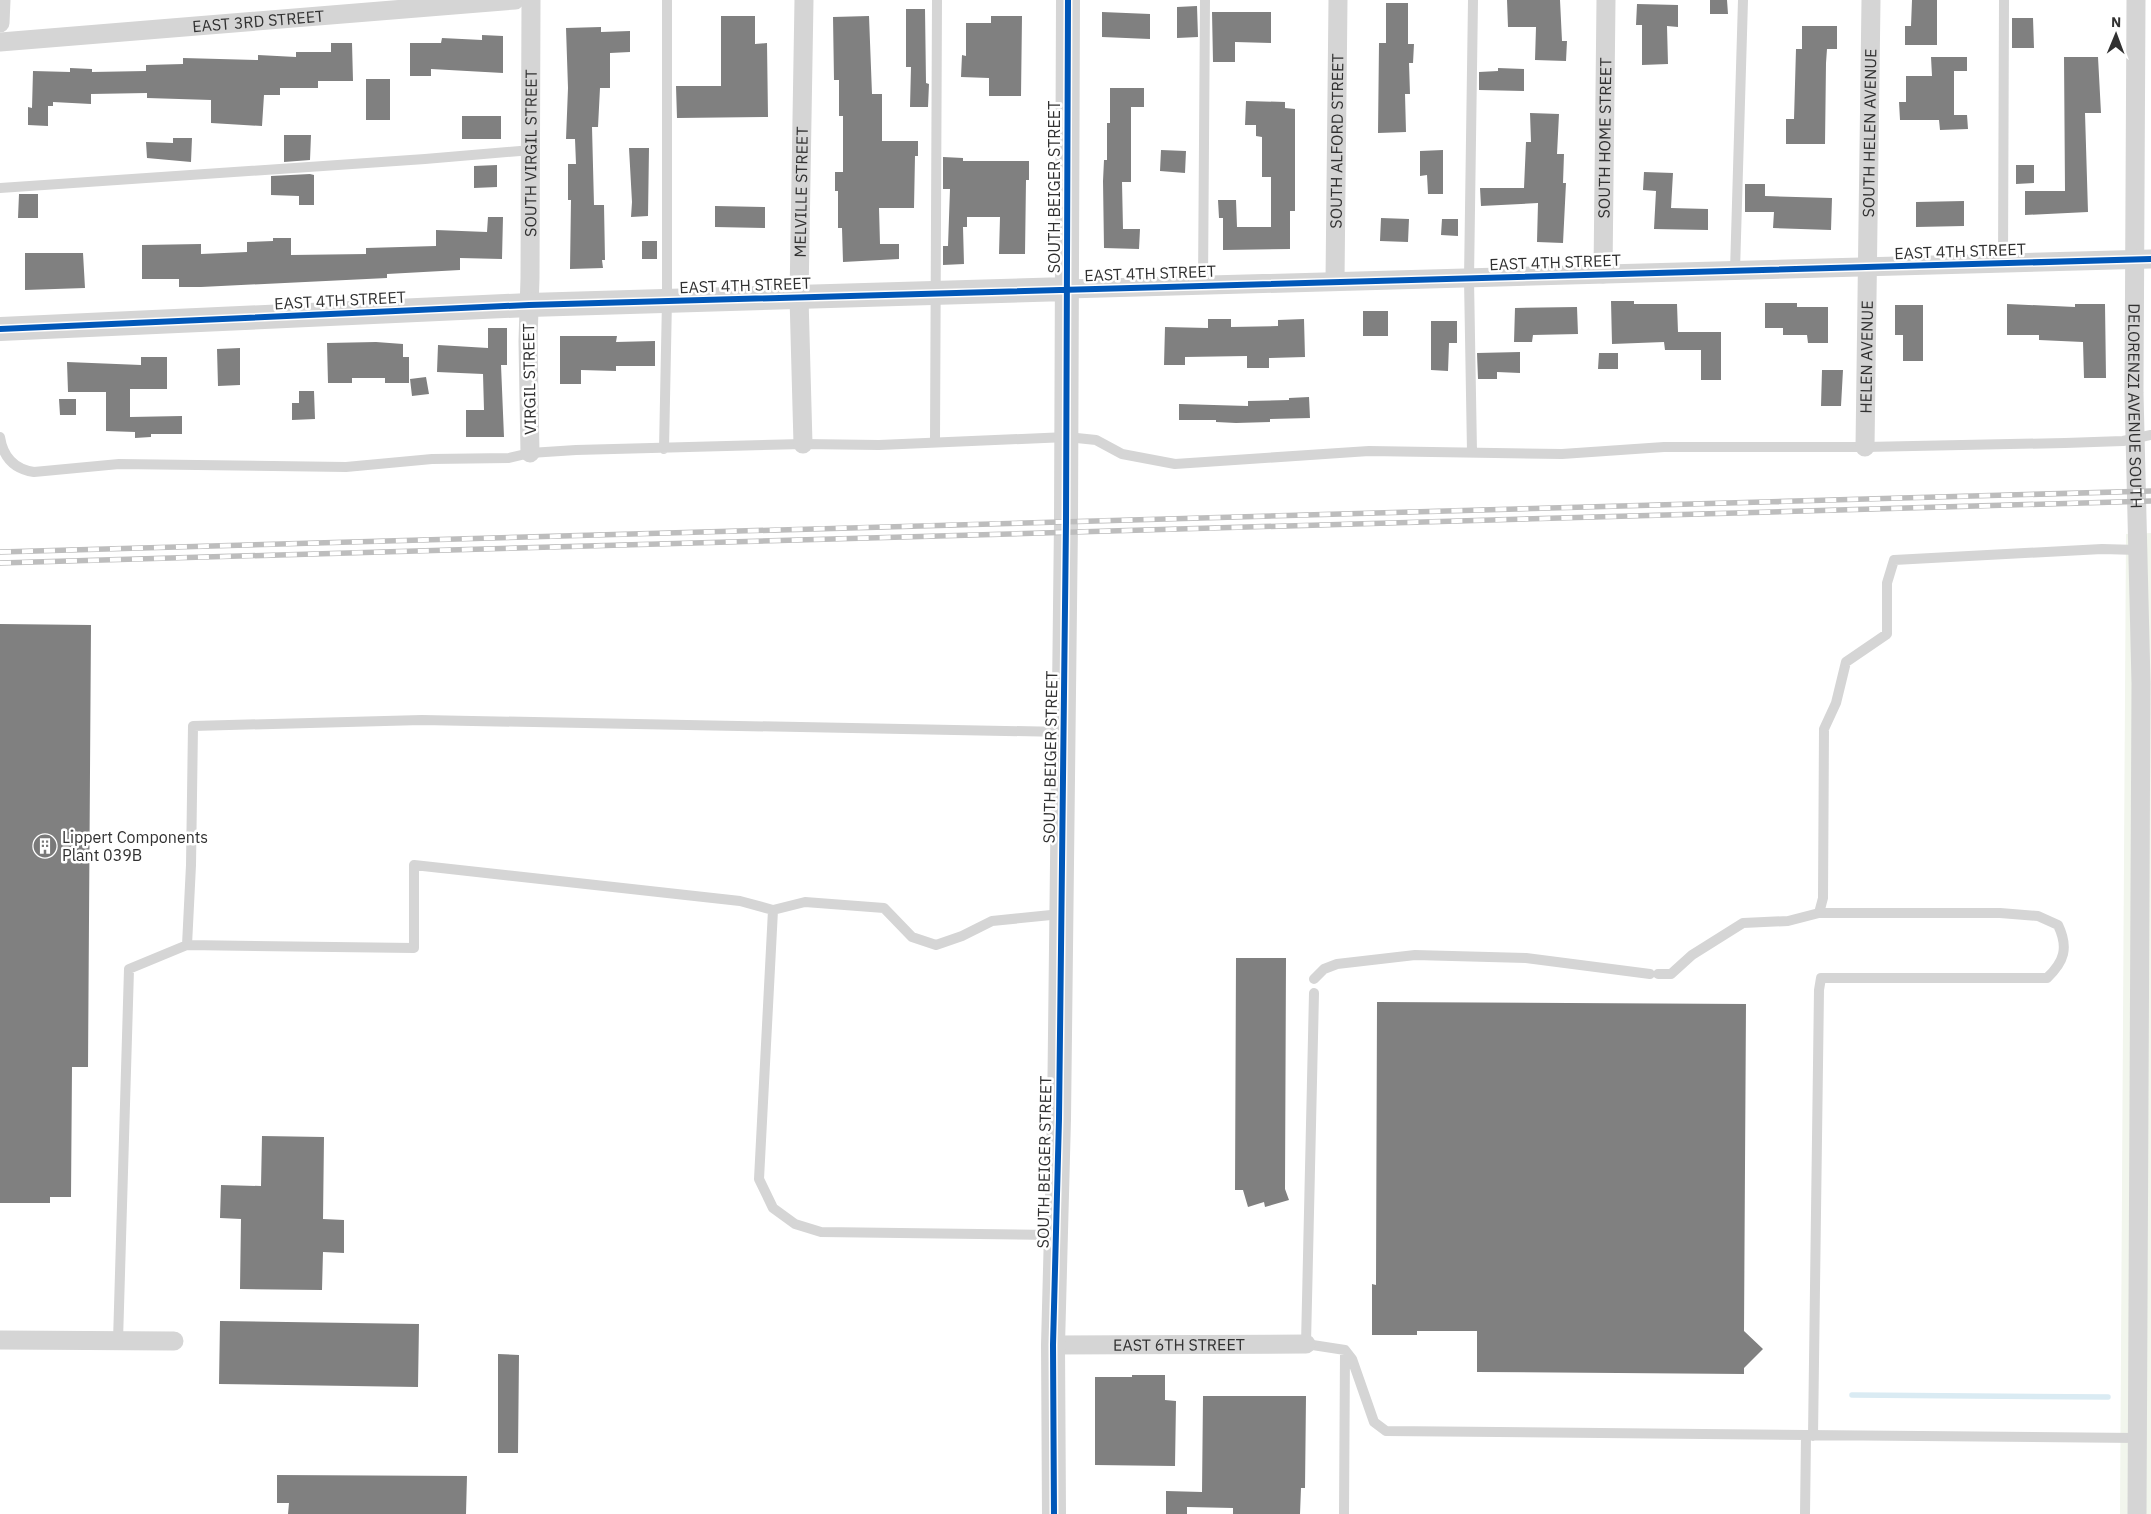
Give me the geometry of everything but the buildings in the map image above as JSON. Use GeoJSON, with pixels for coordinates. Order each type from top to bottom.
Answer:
{"type":"FeatureCollection","features":[{"type":"Feature","properties":{"kind":"street"},"geometry":{"type":"LineString","coordinates":[[0,23],[1,0]]}},
{"type":"Feature","properties":{"kind":"street","name":"EAST 3RD STREET"},"geometry":{"type":"LineString","coordinates":[[0,42],[471,2],[515,0]]}},
{"type":"Feature","properties":{"kind":"street","name":"SOUTH VIRGIL STREET"},"geometry":{"type":"LineString","coordinates":[[529,305],[532,0]]}},
{"type":"Feature","properties":{"kind":"street","name":"MELVILLE STREET"},"geometry":{"type":"LineString","coordinates":[[803,444],[800,297],[804,0]]}},
{"type":"Feature","properties":{"kind":"street","name":"SOUTH BEIGER STREET"},"geometry":{"type":"LineString","coordinates":[[1054,1514],[1053,1345],[1062,914],[1067,436],[1068,0]]}},
{"type":"Feature","properties":{"kind":"street","name":"SOUTH ALFORD STREET"},"geometry":{"type":"LineString","coordinates":[[1336,281],[1338,0]]}},
{"type":"Feature","properties":{"kind":"street","name":"SOUTH HOME STREET"},"geometry":{"type":"LineString","coordinates":[[1604,274],[1606,0]]}},
{"type":"Feature","properties":{"kind":"street","name":"SOUTH HELEN AVENUE"},"geometry":{"type":"LineString","coordinates":[[1868,268],[1870,0]]}},
{"type":"Feature","properties":{"kind":"street","name":"DELORENZI AVENUE SOUTH"},"geometry":{"type":"LineString","coordinates":[[2136,0],[2143,259],[2143,437],[2138,550],[2145,1003],[2145,1225],[2138,1353],[2138,1438]]}},
{"type":"Feature","properties":{"kind":"street","name":"EAST 4TH STREET"},"geometry":{"type":"LineString","coordinates":[[0,330],[667,300],[2143,259]]}},
{"type":"Feature","properties":{"kind":"street","name":"HELEN AVENUE"},"geometry":{"type":"LineString","coordinates":[[1864,447],[1868,268]]}},
{"type":"Feature","properties":{"kind":"street","name":"VIRGIL STREET"},"geometry":{"type":"LineString","coordinates":[[529,305],[530,453]]}},
{"type":"Feature","properties":{"kind":"street"},"geometry":{"type":"LineString","coordinates":[[0,1340],[174,1341]]}},
{"type":"Feature","properties":{"kind":"street","name":"EAST 6TH STREET"},"geometry":{"type":"LineString","coordinates":[[1053,1345],[1306,1344]]}},
{"type":"Feature","properties":{"kind":"street"},"geometry":{"type":"LineString","coordinates":[[2136,1514],[2138,1438]]}},
{"type":"Feature","properties":{"kind":"lane"},"geometry":{"type":"LineString","coordinates":[[664,449],[667,300],[667,0]]}},
{"type":"Feature","properties":{"kind":"lane"},"geometry":{"type":"LineString","coordinates":[[935,442],[936,0]]}},
{"type":"Feature","properties":{"kind":"lane"},"geometry":{"type":"LineString","coordinates":[[1203,285],[1205,0]]}},
{"type":"Feature","properties":{"kind":"lane"},"geometry":{"type":"LineString","coordinates":[[1472,452],[1469,279],[1473,0]]}},
{"type":"Feature","properties":{"kind":"lane"},"geometry":{"type":"LineString","coordinates":[[1736,271],[1742,0]]}},
{"type":"Feature","properties":{"kind":"lane"},"geometry":{"type":"LineString","coordinates":[[2003,264],[2004,0]]}},
{"type":"Feature","properties":{"kind":"lane"},"geometry":{"type":"LineString","coordinates":[[0,188],[532,150]]}},
{"type":"Feature","properties":{"kind":"lane"},"geometry":{"type":"LineString","coordinates":[[0,437],[2,449],[9,461],[25,470],[34,472],[146,463],[346,467],[432,459],[509,458],[530,453],[803,444],[879,446],[1067,436],[1096,440],[1122,454],[1175,464],[1369,451],[1562,454],[1664,447],[1864,447],[2065,443],[2143,437]]}},
{"type":"Feature","properties":{"kind":"lane"},"geometry":{"type":"LineString","coordinates":[[1819,913],[1823,898],[1824,728],[1836,703],[1846,662],[1887,634],[1887,583],[1894,560],[2102,549],[2138,550]]}},
{"type":"Feature","properties":{"kind":"lane"},"geometry":{"type":"LineString","coordinates":[[187,945],[191,865],[193,726],[422,720],[1064,732]]}},
{"type":"Feature","properties":{"kind":"lane"},"geometry":{"type":"LineString","coordinates":[[118,1341],[129,969],[187,945],[414,948],[414,865],[740,901],[773,910],[805,902],[884,908],[912,937],[936,945],[962,936],[992,921],[1062,914]]}},
{"type":"Feature","properties":{"kind":"lane"},"geometry":{"type":"LineString","coordinates":[[773,910],[760,1179],[773,1208],[795,1224],[821,1232],[1056,1235]]}},
{"type":"Feature","properties":{"kind":"lane"},"geometry":{"type":"LineString","coordinates":[[1314,979],[1324,969],[1338,964],[1415,955],[1526,958],[1654,974],[1671,974],[1692,955],[1743,923],[1788,921],[1819,913],[2000,914],[2038,916],[2058,925],[2063,935],[2064,948],[2060,966],[2047,978],[1821,978],[1810,1436],[1805,1514]]}},
{"type":"Feature","properties":{"kind":"lane"},"geometry":{"type":"LineString","coordinates":[[1314,993],[1306,1344],[1346,1350],[1352,1359],[1374,1422],[1386,1430],[2138,1438]]}},
{"type":"Feature","properties":{"kind":"lane"},"geometry":{"type":"LineString","coordinates":[[1344,1514],[1346,1350]]}},
{"type":"Feature","properties":{"kind":"shaded area"},"geometry":{"type":"Polygon","coordinates":[[[2151,533],[2151,1514],[2120,1514],[2126,534],[2151,533]]]}},
{"type":"Feature","properties":{"kind":"waterway"},"geometry":{"type":"LineString","coordinates":[[1852,1395],[2108,1397]]}},
{"type":"Feature","properties":{"kind":"railway"},"geometry":{"type":"LineString","coordinates":[[0,552],[2151,491]]}},
{"type":"Feature","properties":{"kind":"railway"},"geometry":{"type":"LineString","coordinates":[[0,563],[2151,501]]}},
{"type":"Feature","properties":{"kind":"cycle path"},"geometry":{"type":"LineString","coordinates":[[1054,1514],[1053,1345],[1059,1119],[1066,522],[1068,0]]}},
{"type":"Feature","properties":{"kind":"cycle path"},"geometry":{"type":"LineString","coordinates":[[0,329],[529,305],[2151,259]]}},
{"type":"Feature","properties":{"kind":"place","name":"Lippert Components Plant 039B"},"geometry":{"type":"Point","coordinates":[45,846]}}]}
